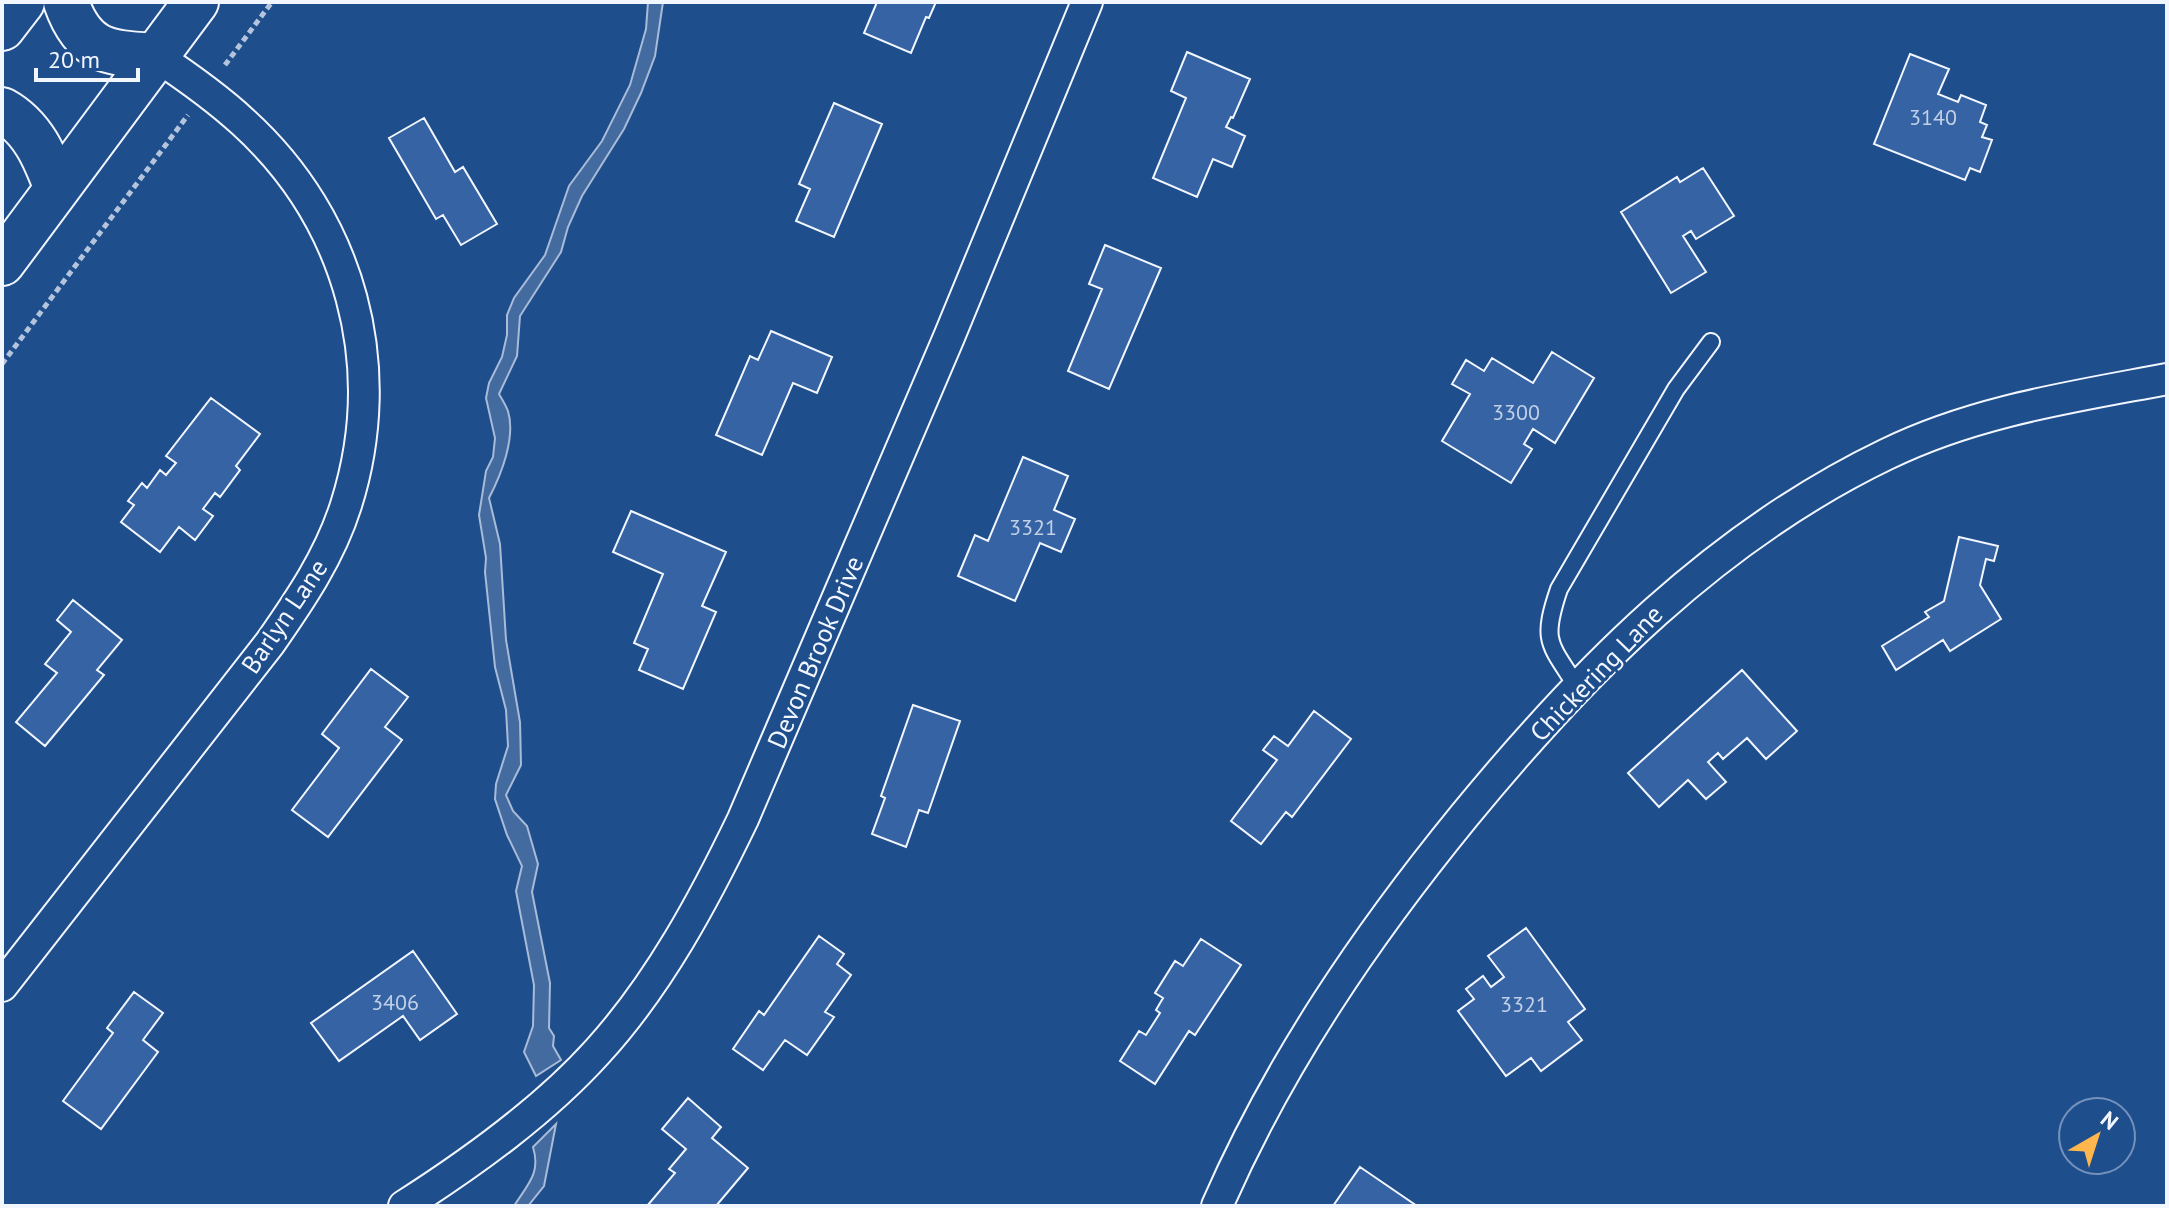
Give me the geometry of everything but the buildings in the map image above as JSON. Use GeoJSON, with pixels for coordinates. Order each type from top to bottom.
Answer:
{"type":"FeatureCollection","features":[{"type":"Feature","properties":{"kind":"highway"},"geometry":{"type":"LineString","coordinates":[[2,28],[22,2]]}},
{"type":"Feature","properties":{"kind":"highway"},"geometry":{"type":"LineString","coordinates":[[66,2],[80,32],[97,46],[113,53],[156,56]]}},
{"type":"Feature","properties":{"kind":"highway"},"geometry":{"type":"LineString","coordinates":[[2,263],[196,2]]}},
{"type":"Feature","properties":{"kind":"highway"},"geometry":{"type":"LineString","coordinates":[[2,110],[24,125],[43,153],[57,189]]}},
{"type":"Feature","properties":{"kind":"street","name":"Devon Brook Drive"},"geometry":{"type":"LineString","coordinates":[[404,1206],[507,1133],[562,1087],[599,1050],[659,969],[697,909],[743,819],[830,618],[1087,2]]}},
{"type":"Feature","properties":{"kind":"street","name":"Barlyn Lane"},"geometry":{"type":"LineString","coordinates":[[2,986],[301,599],[327,552],[346,505],[358,451],[364,405],[357,315],[341,261],[315,208],[282,163],[245,123],[206,90],[156,56]]}},
{"type":"Feature","properties":{"kind":"street","name":"Chickering Lane"},"geometry":{"type":"LineString","coordinates":[[1217,1206],[1298,1047],[1376,931],[1500,772],[1578,688],[1662,605],[1730,549],[1797,504],[1886,454],[1973,420],[2167,379]]}},
{"type":"Feature","properties":{"kind":"lane"},"geometry":{"type":"LineString","coordinates":[[1578,688],[1551,646],[1548,621],[1559,589],[1676,389],[1711,342]]}},
{"type":"Feature","properties":{"kind":"path"},"geometry":{"type":"LineString","coordinates":[[228,61],[272,2]]}},
{"type":"Feature","properties":{"kind":"path"},"geometry":{"type":"LineString","coordinates":[[2,364],[181,125]]}},
{"type":"Feature","properties":{"kind":"water"},"geometry":{"type":"Polygon","coordinates":[[[648,2],[663,2],[655,56],[641,93],[624,129],[582,196],[561,252],[520,316],[517,356],[499,394],[508,411],[509,444],[489,498],[500,544],[506,640],[520,722],[521,765],[506,795],[513,811],[527,826],[538,864],[532,892],[550,983],[549,1028],[554,1036],[553,1046],[561,1060],[536,1076],[524,1052],[533,1026],[534,985],[516,891],[522,866],[495,799],[496,784],[508,746],[506,710],[495,667],[486,558],[479,515],[495,438],[486,398],[489,383],[502,357],[507,315],[514,298],[545,255],[569,186],[602,141],[630,85],[646,29],[648,2]]]}},
{"type":"Feature","properties":{"kind":"water"},"geometry":{"type":"Polygon","coordinates":[[[556,1124],[544,1186],[528,1206],[514,1206],[534,1171],[533,1147],[556,1124]]]}}]}
